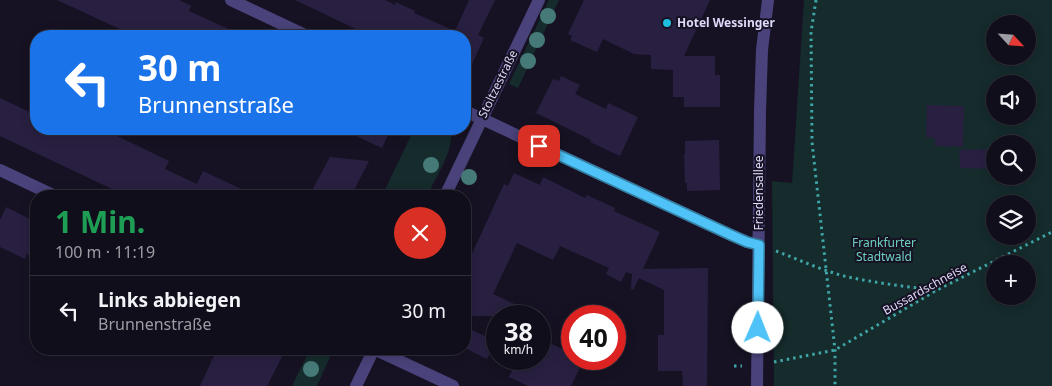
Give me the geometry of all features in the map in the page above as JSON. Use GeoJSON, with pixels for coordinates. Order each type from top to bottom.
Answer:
{"type":"FeatureCollection","features":[{"type":"Feature","properties":{"kind":"street"},"geometry":{"type":"LineString","coordinates":[[231,0],[294,30]]}},
{"type":"Feature","properties":{"kind":"street","name":"Stoltzestraße"},"geometry":{"type":"LineString","coordinates":[[449,190],[539,0]]}},
{"type":"Feature","properties":{"kind":"street","name":"Friedensallee"},"geometry":{"type":"LineString","coordinates":[[757,386],[758,176],[762,50],[768,0]]}},
{"type":"Feature","properties":{"kind":"street"},"geometry":{"type":"LineString","coordinates":[[471,114],[731,235],[759,245]]}},
{"type":"Feature","properties":{"kind":"street"},"geometry":{"type":"LineString","coordinates":[[0,170],[42,190]]}},
{"type":"Feature","properties":{"kind":"street"},"geometry":{"type":"LineString","coordinates":[[356,386],[371,355]]}},
{"type":"Feature","properties":{"kind":"street"},"geometry":{"type":"LineString","coordinates":[[387,355],[452,386]]}},
{"type":"Feature","properties":{"kind":"path"},"geometry":{"type":"LineString","coordinates":[[816,0],[811,32],[812,142],[835,350],[835,386]]}},
{"type":"Feature","properties":{"kind":"path","name":"Bussardschneise"},"geometry":{"type":"LineString","coordinates":[[774,362],[835,350],[937,290],[1052,232]]}},
{"type":"Feature","properties":{"kind":"path"},"geometry":{"type":"LineString","coordinates":[[759,245],[848,277],[905,287],[937,290]]}},
{"type":"Feature","properties":{"kind":"green space"},"geometry":{"type":"Polygon","coordinates":[[[549,0],[559,0],[518,88],[509,84],[549,0]]]}},
{"type":"Feature","properties":{"kind":"green space","name":"Frankfurter Stadtwald"},"geometry":{"type":"Polygon","coordinates":[[[804,0],[1052,0],[1052,386],[774,386],[772,181],[792,183],[804,0]]]}},
{"type":"Feature","properties":{"kind":"green space"},"geometry":{"type":"Polygon","coordinates":[[[411,135],[451,135],[447,154],[430,190],[385,190],[411,135]]]}},
{"type":"Feature","properties":{"kind":"green space"},"geometry":{"type":"Polygon","coordinates":[[[307,355],[331,355],[317,386],[292,386],[307,355]]]}},
{"type":"Feature","properties":{"kind":"building"},"geometry":{"type":"Polygon","coordinates":[[[57,0],[179,0],[191,6],[189,11],[231,30],[122,30],[57,0]]]}},
{"type":"Feature","properties":{"kind":"building"},"geometry":{"type":"Polygon","coordinates":[[[295,0],[385,0],[395,5],[396,2],[415,11],[414,13],[453,30],[358,30],[295,0]]]}},
{"type":"Feature","properties":{"kind":"building"},"geometry":{"type":"Polygon","coordinates":[[[469,0],[495,0],[478,35],[484,38],[471,67],[471,30],[455,30],[469,0]]]}},
{"type":"Feature","properties":{"kind":"building"},"geometry":{"type":"Polygon","coordinates":[[[584,0],[710,0],[684,56],[715,56],[715,75],[720,75],[720,107],[684,107],[684,97],[673,97],[673,70],[651,69],[651,55],[634,54],[603,39],[597,52],[570,40],[572,36],[568,34],[584,0]]]}},
{"type":"Feature","properties":{"kind":"building"},"geometry":{"type":"Polygon","coordinates":[[[561,76],[580,85],[575,94],[606,109],[608,103],[638,117],[620,156],[536,113],[553,79],[559,81],[561,76]]]}},
{"type":"Feature","properties":{"kind":"building"},"geometry":{"type":"Polygon","coordinates":[[[0,98],[30,112],[30,135],[115,135],[169,161],[165,169],[197,184],[203,171],[243,190],[114,190],[0,136],[0,98]]]}},
{"type":"Feature","properties":{"kind":"building"},"geometry":{"type":"Polygon","coordinates":[[[927,105],[964,106],[963,147],[935,146],[935,138],[926,137],[927,105]]]}},
{"type":"Feature","properties":{"kind":"building"},"geometry":{"type":"Polygon","coordinates":[[[354,135],[388,135],[382,148],[354,135]]]}},
{"type":"Feature","properties":{"kind":"building"},"geometry":{"type":"Polygon","coordinates":[[[719,140],[720,190],[687,191],[687,183],[685,183],[685,141],[719,140]]]}},
{"type":"Feature","properties":{"kind":"building"},"geometry":{"type":"Polygon","coordinates":[[[986,149],[986,169],[960,168],[959,150],[986,149]]]}},
{"type":"Feature","properties":{"kind":"building"},"geometry":{"type":"Polygon","coordinates":[[[330,157],[369,161],[354,190],[312,190],[330,157]]]}},
{"type":"Feature","properties":{"kind":"building"},"geometry":{"type":"Polygon","coordinates":[[[514,173],[540,185],[543,177],[585,198],[587,195],[615,208],[614,211],[660,232],[643,269],[708,268],[707,386],[683,386],[682,371],[658,371],[658,335],[664,335],[664,290],[639,278],[633,290],[631,289],[632,274],[626,272],[621,282],[606,274],[609,268],[560,246],[553,260],[517,243],[493,294],[516,305],[486,305],[486,316],[471,316],[471,256],[504,184],[508,186],[514,173]]]}},
{"type":"Feature","properties":{"kind":"building"},"geometry":{"type":"Polygon","coordinates":[[[6,207],[30,219],[30,258],[27,253],[25,259],[0,247],[0,220],[6,207]]]}},
{"type":"Feature","properties":{"kind":"building"},"geometry":{"type":"Polygon","coordinates":[[[471,330],[486,336],[486,358],[471,351],[471,330]]]}},
{"type":"Feature","properties":{"kind":"building"},"geometry":{"type":"Polygon","coordinates":[[[551,344],[561,348],[561,370],[579,370],[571,386],[528,386],[509,377],[512,370],[551,370],[551,344]]]}},
{"type":"Feature","properties":{"kind":"building"},"geometry":{"type":"Polygon","coordinates":[[[214,355],[283,355],[267,386],[200,386],[214,355]]]}},
{"type":"Feature","properties":{"kind":"place","name":"Hotel Wessinger"},"geometry":{"type":"Point","coordinates":[667,23]}},
{"type":"Feature","properties":{"kind":"route"},"geometry":{"type":"LineString","coordinates":[[539,146],[731,235],[759,245],[758,328]]}}]}
